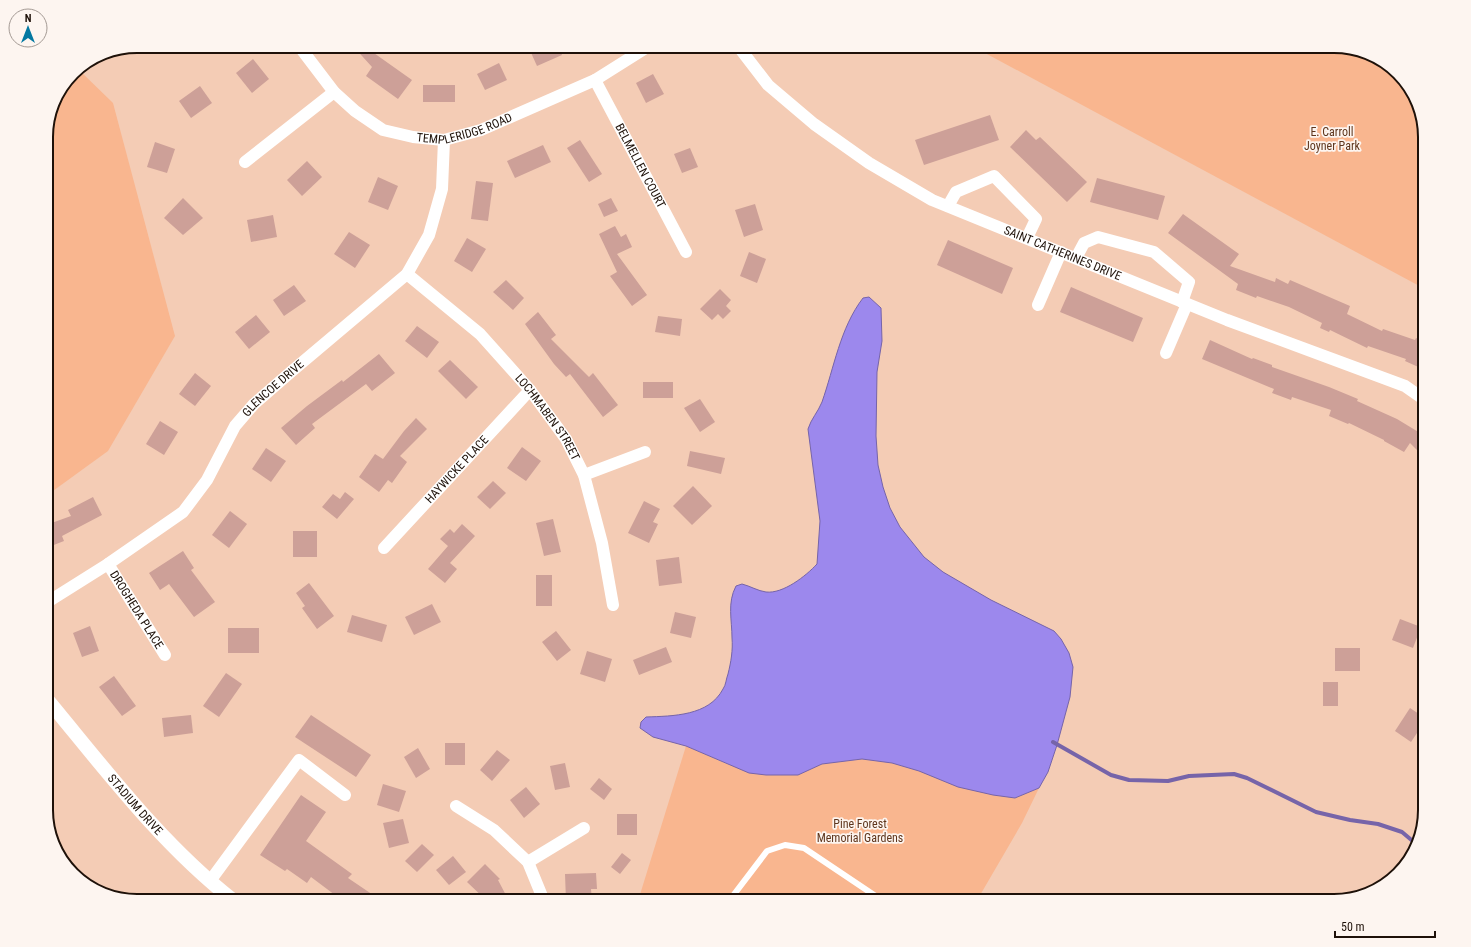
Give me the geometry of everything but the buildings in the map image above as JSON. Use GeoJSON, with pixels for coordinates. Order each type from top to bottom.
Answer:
{"type":"FeatureCollection","features":[{"type":"Feature","properties":{"kind":"street","name":"TEMPLERIDGE ROAD"},"geometry":{"type":"LineString","coordinates":[[304,53],[334,92],[355,111],[383,130],[413,137],[444,140],[481,130],[595,80],[638,53]]}},
{"type":"Feature","properties":{"kind":"street","name":"SAINT CATHERINES DRIVE"},"geometry":{"type":"LineString","coordinates":[[743,53],[768,85],[814,124],[868,163],[932,200],[1227,320],[1405,386],[1418,395]]}},
{"type":"Feature","properties":{"kind":"street","name":"BELMELLEN COURT"},"geometry":{"type":"LineString","coordinates":[[595,80],[686,252]]}},
{"type":"Feature","properties":{"kind":"street"},"geometry":{"type":"LineString","coordinates":[[245,162],[334,92]]}},
{"type":"Feature","properties":{"kind":"street","name":"GLENCOE DRIVE"},"geometry":{"type":"LineString","coordinates":[[53,599],[108,564],[183,512],[207,480],[234,426],[254,404],[407,274],[429,235],[442,189],[444,140]]}},
{"type":"Feature","properties":{"kind":"street"},"geometry":{"type":"LineString","coordinates":[[948,206],[956,192],[994,176],[1036,219],[1027,238]]}},
{"type":"Feature","properties":{"kind":"street"},"geometry":{"type":"LineString","coordinates":[[1076,258],[1084,243],[1098,237],[1154,252],[1189,282],[1184,303],[1166,353]]}},
{"type":"Feature","properties":{"kind":"street"},"geometry":{"type":"LineString","coordinates":[[1038,305],[1061,252]]}},
{"type":"Feature","properties":{"kind":"street","name":"LOCHMABEN STREET"},"geometry":{"type":"LineString","coordinates":[[407,274],[480,334],[530,390],[566,439],[584,475],[602,543],[613,605]]}},
{"type":"Feature","properties":{"kind":"street","name":"HAYWICKE PLACE"},"geometry":{"type":"LineString","coordinates":[[384,548],[530,390]]}},
{"type":"Feature","properties":{"kind":"street"},"geometry":{"type":"LineString","coordinates":[[584,475],[645,452]]}},
{"type":"Feature","properties":{"kind":"street","name":"DROGHEDA PLACE"},"geometry":{"type":"LineString","coordinates":[[108,564],[165,655]]}},
{"type":"Feature","properties":{"kind":"street","name":"STADIUM DRIVE"},"geometry":{"type":"LineString","coordinates":[[53,706],[141,813],[168,841],[226,894]]}},
{"type":"Feature","properties":{"kind":"street"},"geometry":{"type":"LineString","coordinates":[[210,881],[299,760],[346,795]]}},
{"type":"Feature","properties":{"kind":"street"},"geometry":{"type":"LineString","coordinates":[[456,806],[494,830],[528,862],[541,894]]}},
{"type":"Feature","properties":{"kind":"street"},"geometry":{"type":"LineString","coordinates":[[528,862],[584,828]]}},
{"type":"Feature","properties":{"kind":"lane"},"geometry":{"type":"LineString","coordinates":[[734,894],[767,851],[785,845],[804,848],[873,894]]}},
{"type":"Feature","properties":{"kind":"green space","name":"E. Carroll Joyner Park"},"geometry":{"type":"Polygon","coordinates":[[[985,53],[1334,53],[1361,57],[1381,67],[1404,90],[1412,105],[1417,126],[1418,285],[985,53]]]}},
{"type":"Feature","properties":{"kind":"green space"},"geometry":{"type":"Polygon","coordinates":[[[83,73],[113,103],[175,336],[108,451],[53,491],[53,132],[56,115],[64,95],[70,86],[83,73]]]}},
{"type":"Feature","properties":{"kind":"green space","name":"Pine Forest Memorial Gardens"},"geometry":{"type":"Polygon","coordinates":[[[686,746],[727,764],[798,775],[822,764],[862,759],[892,763],[1015,798],[1039,788],[1022,823],[981,894],[640,894],[686,746]]]}},
{"type":"Feature","properties":{"kind":"shaded area"},"geometry":{"type":"Polygon","coordinates":[[[869,297],[881,308],[882,341],[877,372],[876,436],[878,465],[890,508],[900,527],[924,557],[943,572],[991,600],[1054,631],[1061,639],[1069,653],[1073,667],[1070,697],[1048,772],[1039,788],[1015,798],[993,795],[958,787],[919,771],[892,763],[862,759],[822,764],[798,775],[766,775],[749,773],[686,746],[653,737],[640,728],[641,722],[646,717],[689,713],[709,705],[717,698],[725,686],[732,656],[731,605],[733,592],[736,586],[742,584],[760,591],[773,592],[787,587],[801,579],[817,564],[820,521],[808,429],[822,402],[838,348],[849,322],[863,298],[869,297]]]}},
{"type":"Feature","properties":{"kind":"waterway"},"geometry":{"type":"LineString","coordinates":[[1053,742],[1111,775],[1129,780],[1168,781],[1189,776],[1234,774],[1247,778],[1316,812],[1350,820],[1378,824],[1402,832],[1412,841]]}}]}
